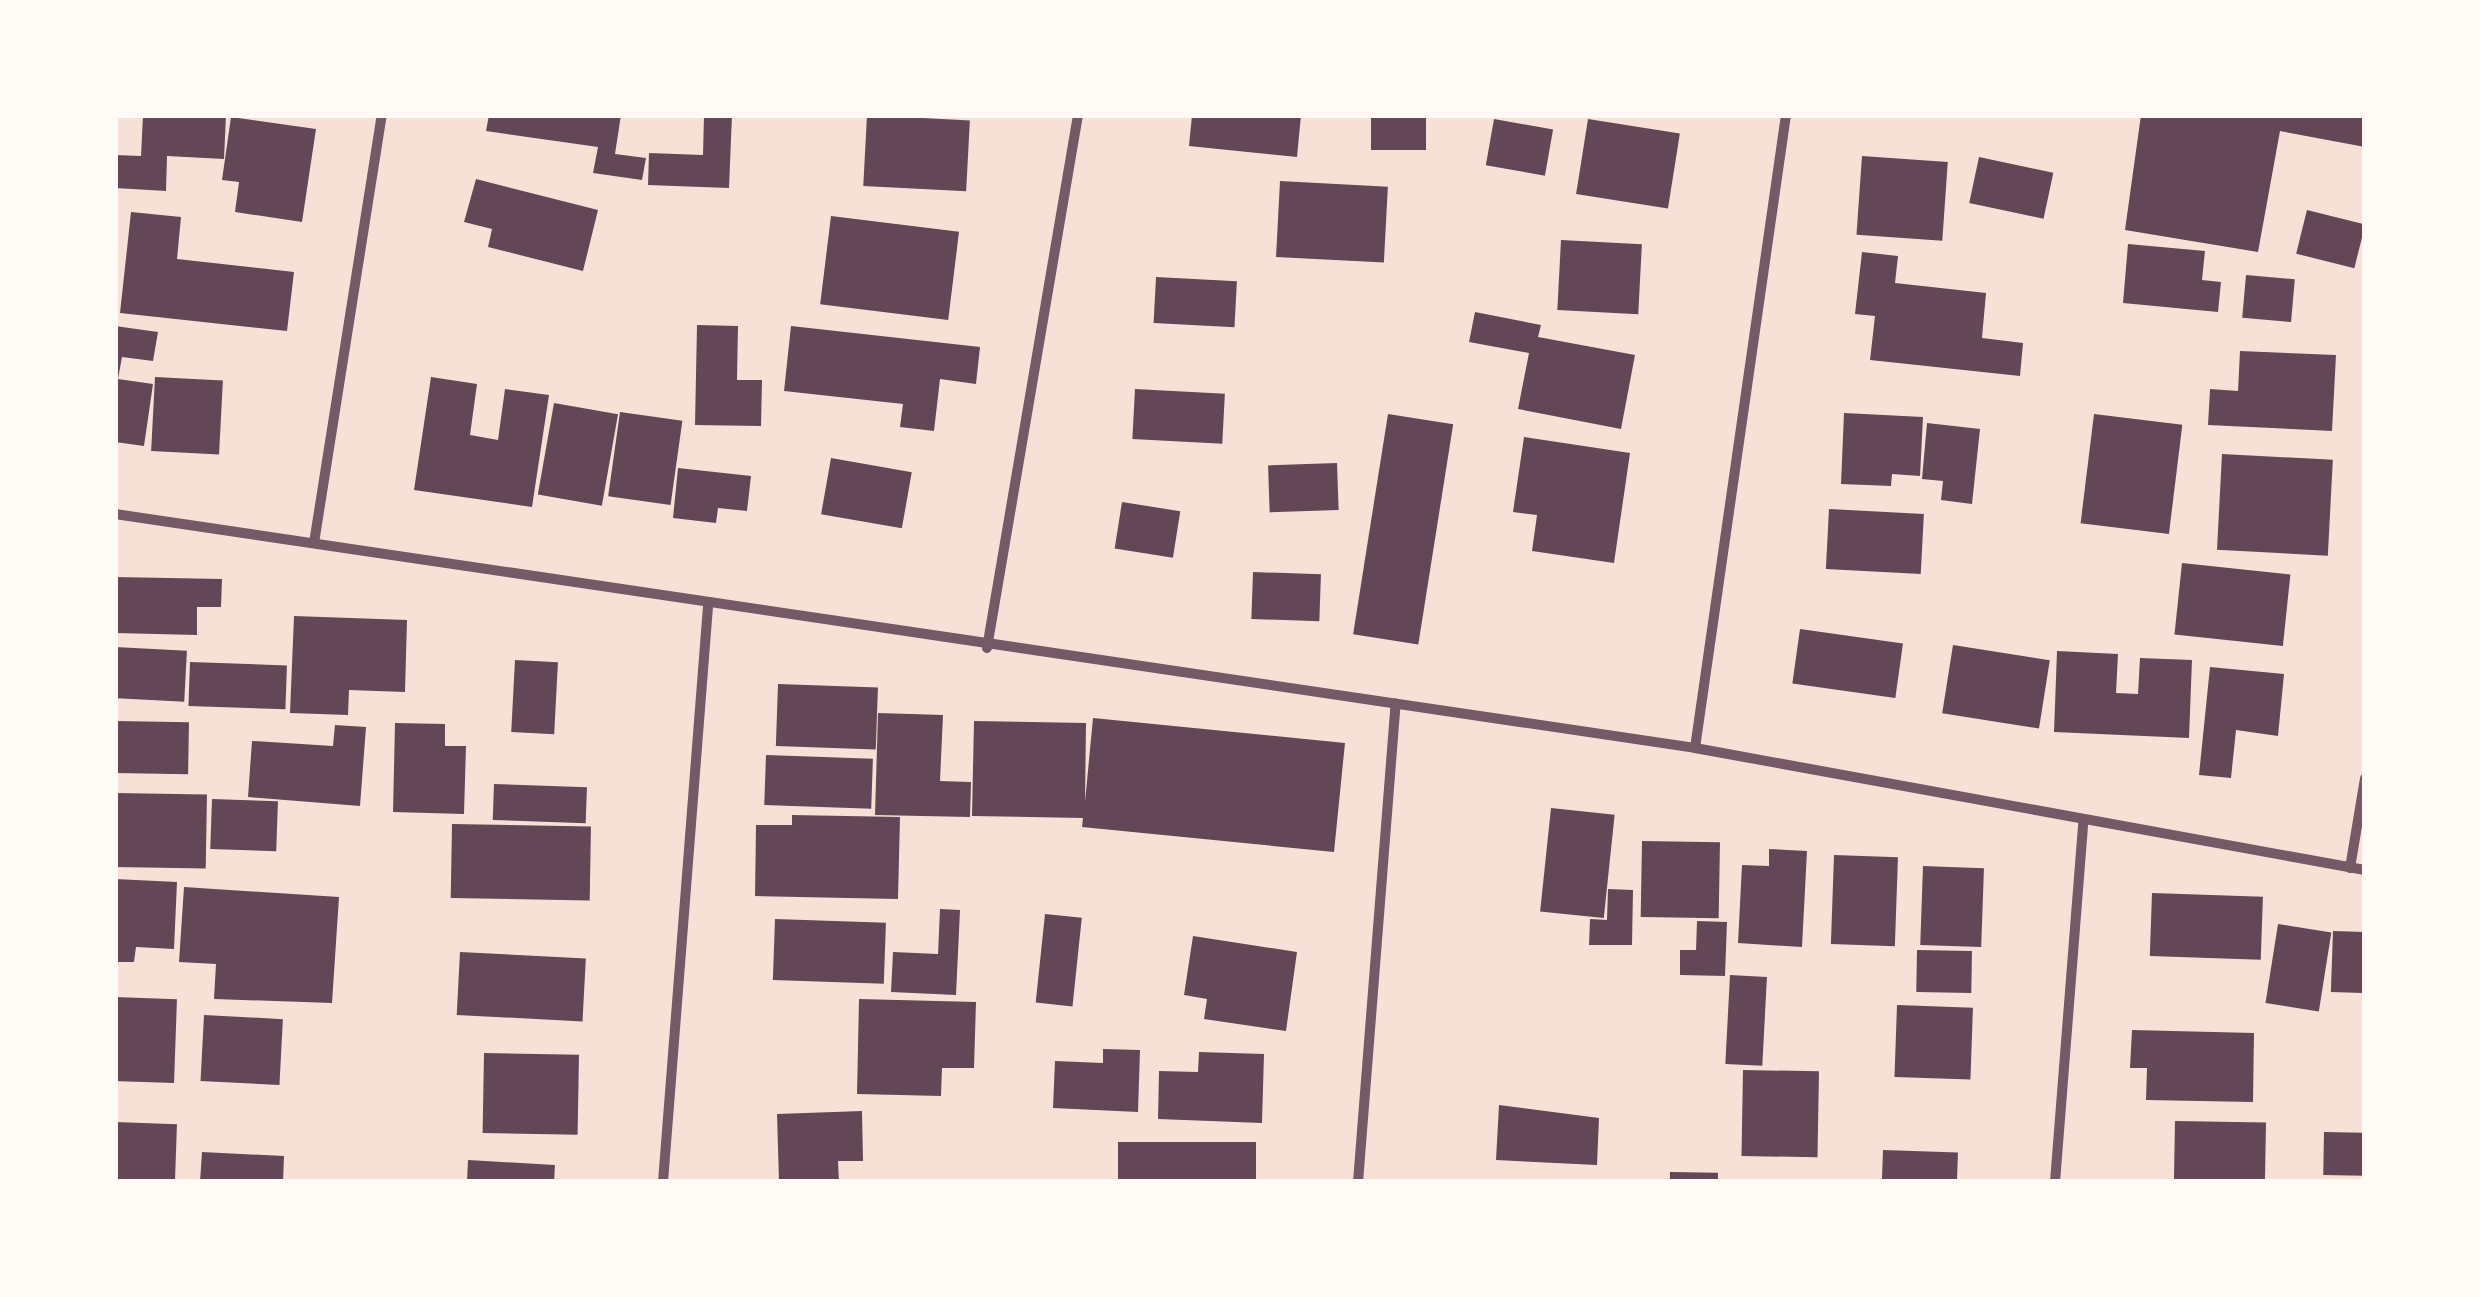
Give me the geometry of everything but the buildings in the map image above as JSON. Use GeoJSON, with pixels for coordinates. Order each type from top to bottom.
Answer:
{"type":"FeatureCollection","features":[{"type":"Feature","properties":{"kind":"street"},"geometry":{"type":"LineString","coordinates":[[314,543],[382,115]]}},
{"type":"Feature","properties":{"kind":"street"},"geometry":{"type":"LineString","coordinates":[[987,648],[1078,115]]}},
{"type":"Feature","properties":{"kind":"street"},"geometry":{"type":"LineString","coordinates":[[1696,748],[1786,115]]}},
{"type":"Feature","properties":{"kind":"street"},"geometry":{"type":"LineString","coordinates":[[115,514],[987,648],[1696,748],[2083,824],[2365,870]]}},
{"type":"Feature","properties":{"kind":"street"},"geometry":{"type":"LineString","coordinates":[[663,1182],[708,606]]}},
{"type":"Feature","properties":{"kind":"street"},"geometry":{"type":"LineString","coordinates":[[1358,1182],[1396,704]]}},
{"type":"Feature","properties":{"kind":"street"},"geometry":{"type":"LineString","coordinates":[[2350,868],[2365,778]]}},
{"type":"Feature","properties":{"kind":"street"},"geometry":{"type":"LineString","coordinates":[[2055,1182],[2083,824]]}}]}
